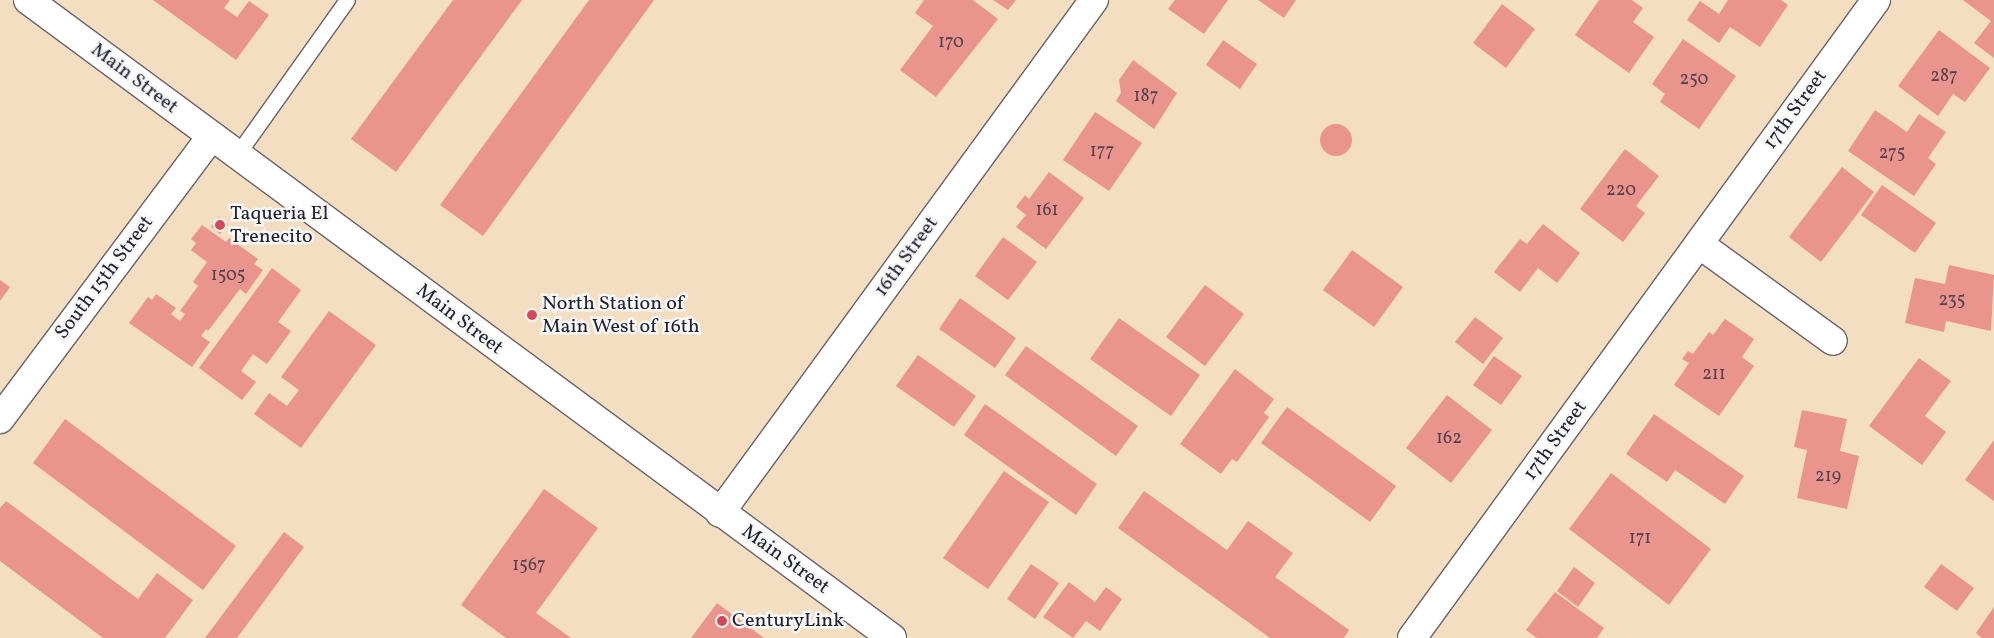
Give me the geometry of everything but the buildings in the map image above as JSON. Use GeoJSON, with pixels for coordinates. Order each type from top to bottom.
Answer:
{"type":"FeatureCollection","features":[{"type":"Feature","properties":{"kind":"street","name":"Main Street"},"geometry":{"type":"LineString","coordinates":[[28,0],[236,156],[892,638]]}},
{"type":"Feature","properties":{"kind":"street","name":"16th Street"},"geometry":{"type":"LineString","coordinates":[[720,513],[1094,0]]}},
{"type":"Feature","properties":{"kind":"street","name":"17th Street"},"geometry":{"type":"LineString","coordinates":[[1412,638],[1876,0]]}},
{"type":"Feature","properties":{"kind":"street","name":"South 15th Street"},"geometry":{"type":"LineString","coordinates":[[0,419],[211,137]]}},
{"type":"Feature","properties":{"kind":"street"},"geometry":{"type":"LineString","coordinates":[[1699,244],[1833,341]]}},
{"type":"Feature","properties":{"kind":"lane"},"geometry":{"type":"LineString","coordinates":[[236,156],[348,0]]}},
{"type":"Feature","properties":{"kind":"place","name":"Taqueria El Trenecito"},"geometry":{"type":"Point","coordinates":[220,225]}},
{"type":"Feature","properties":{"kind":"place","name":"North Station of Main West of 16th"},"geometry":{"type":"Point","coordinates":[532,315]}},
{"type":"Feature","properties":{"kind":"place","name":"CenturyLink"},"geometry":{"type":"Point","coordinates":[722,621]}}]}
